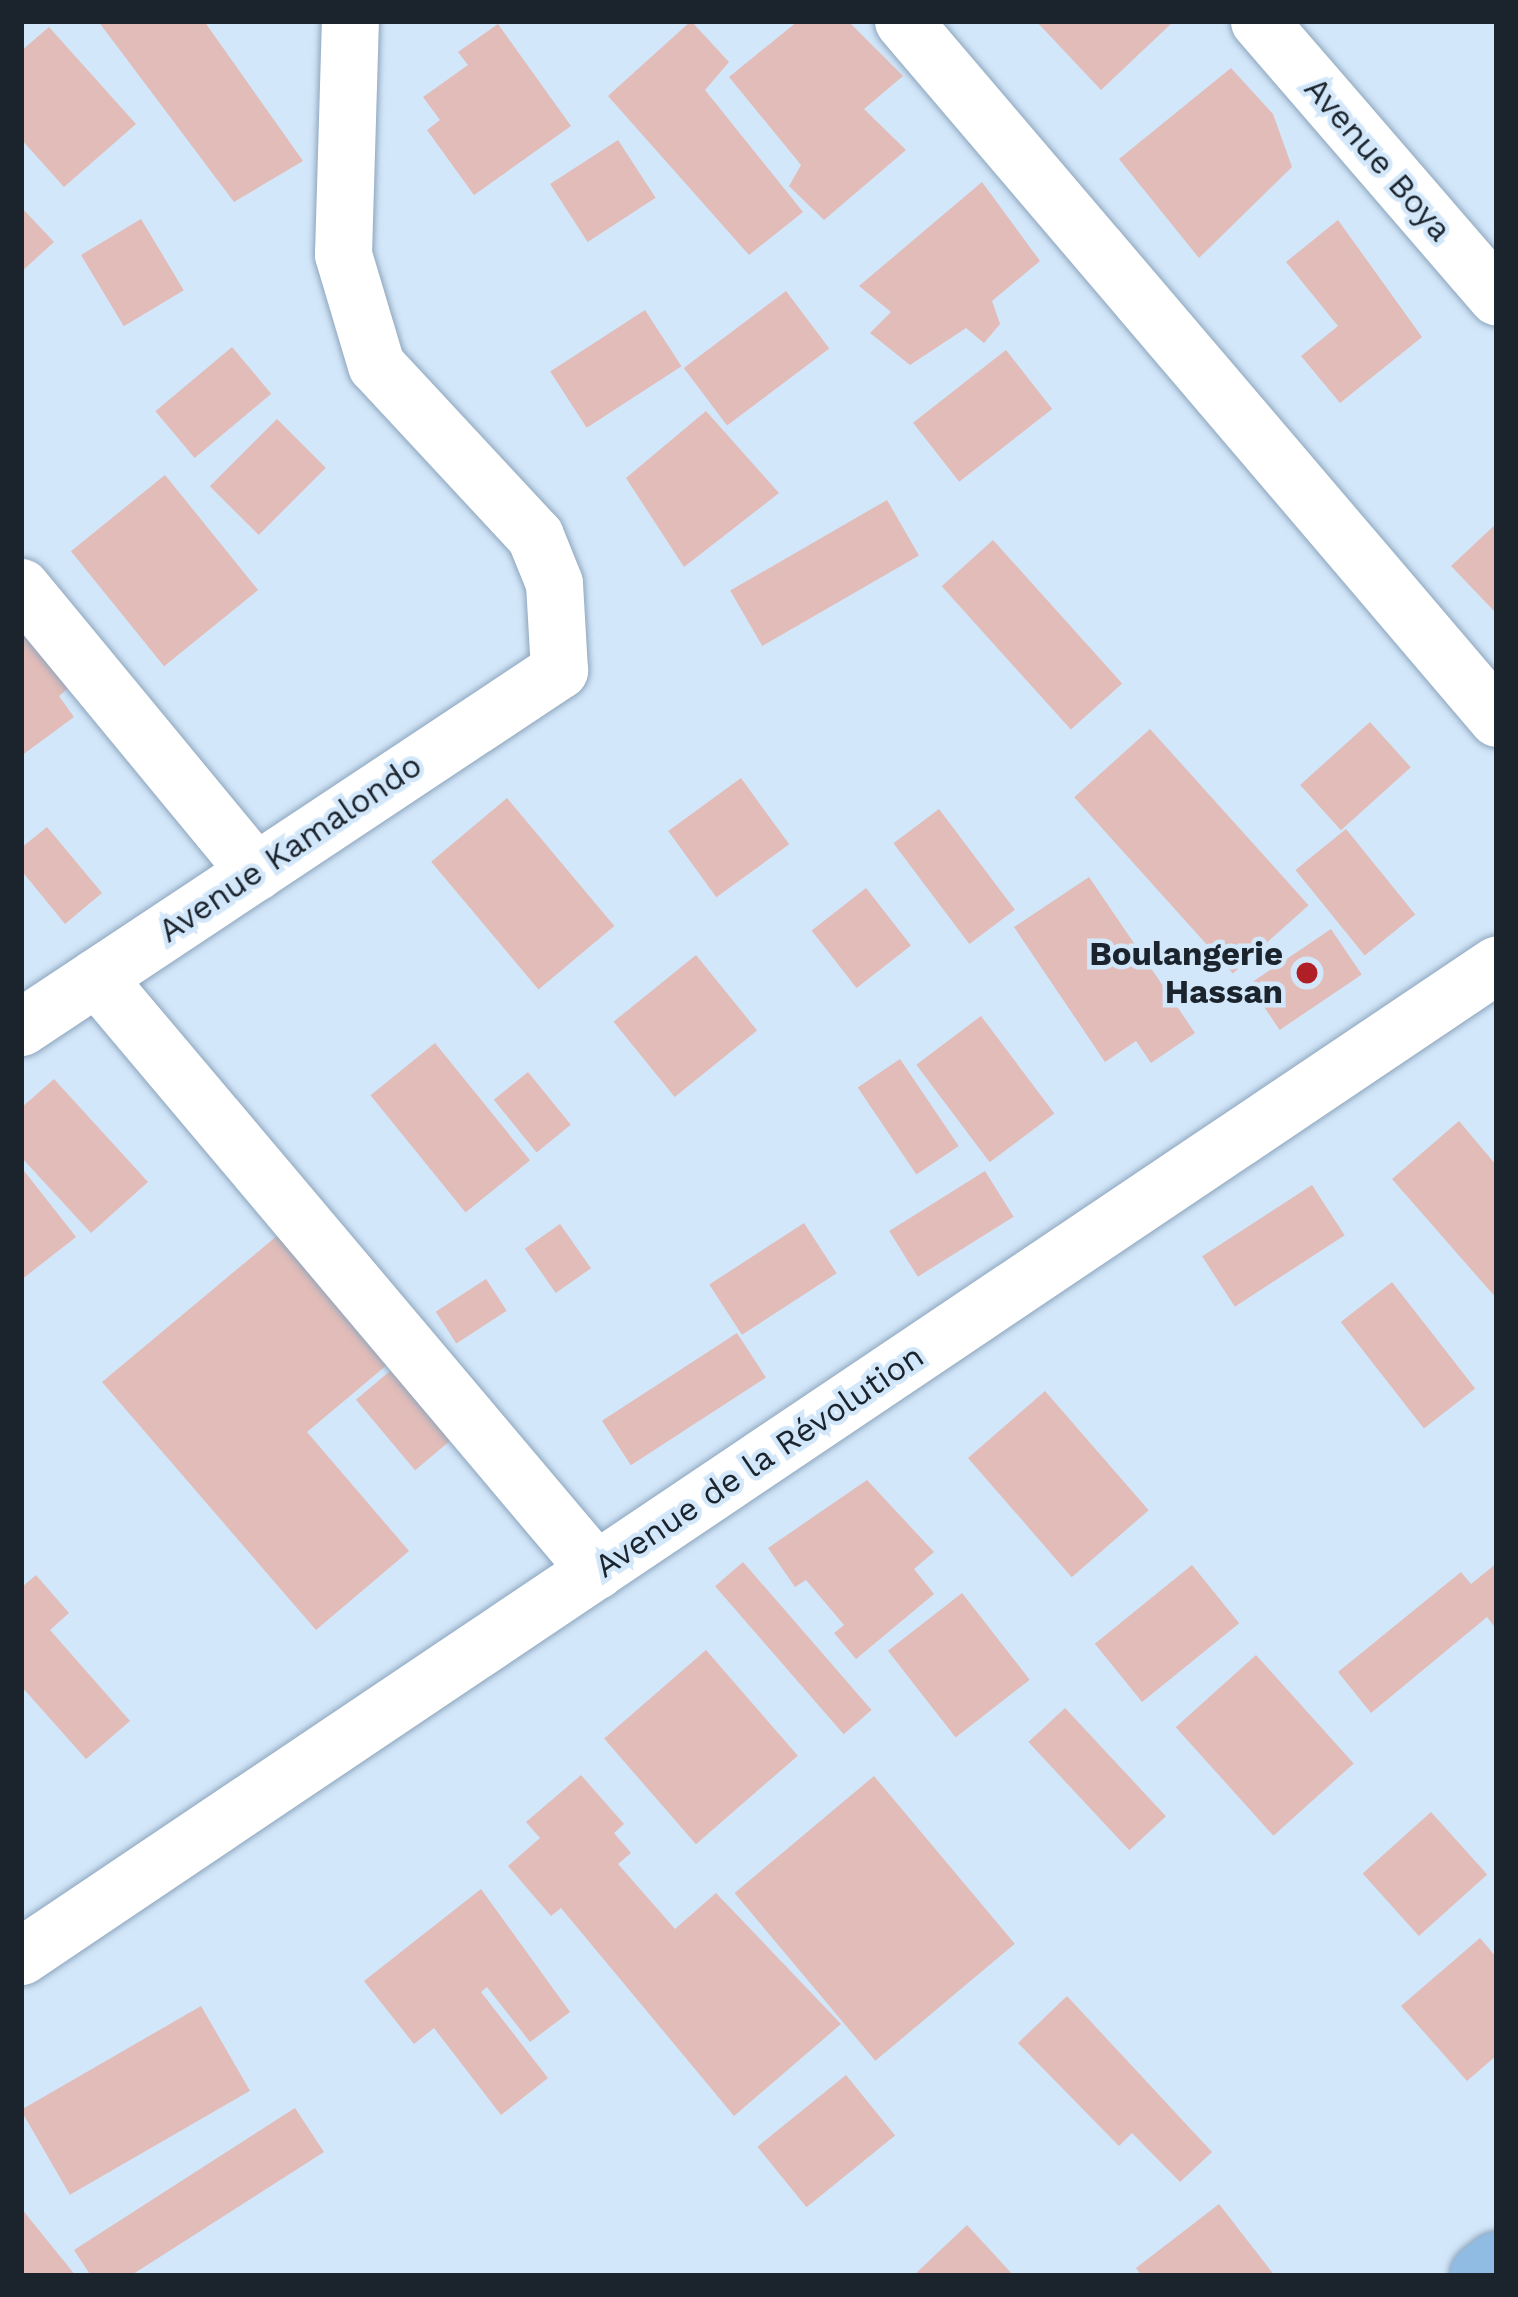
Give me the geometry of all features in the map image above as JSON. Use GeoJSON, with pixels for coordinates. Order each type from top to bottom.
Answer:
{"type":"FeatureCollection","features":[{"type":"Feature","properties":{"kind":"main road"},"geometry":{"type":"LineString","coordinates":[[1483,2276],[1497,2265]]}},
{"type":"Feature","properties":{"kind":"street","name":"Avenue Kamalondo"},"geometry":{"type":"LineString","coordinates":[[21,1027],[559,670],[554,584],[535,536],[376,365],[343,254],[350,21]]}},
{"type":"Feature","properties":{"kind":"street"},"geometry":{"type":"LineString","coordinates":[[903,21],[1497,718]]}},
{"type":"Feature","properties":{"kind":"street","name":"Avenue Boya"},"geometry":{"type":"LineString","coordinates":[[1259,21],[1497,297]]}},
{"type":"Feature","properties":{"kind":"street"},"geometry":{"type":"LineString","coordinates":[[21,587],[256,872]]}},
{"type":"Feature","properties":{"kind":"street","name":"Avenue de la Révolution"},"geometry":{"type":"LineString","coordinates":[[21,1957],[1497,964]]}},
{"type":"Feature","properties":{"kind":"street"},"geometry":{"type":"LineString","coordinates":[[96,977],[596,1570]]}},
{"type":"Feature","properties":{"kind":"building"},"geometry":{"type":"Polygon","coordinates":[[[98,21],[204,21],[303,161],[234,202],[98,21]]]}},
{"type":"Feature","properties":{"kind":"building"},"geometry":{"type":"Polygon","coordinates":[[[691,21],[729,62],[705,90],[803,212],[749,255],[608,96],[691,21]]]}},
{"type":"Feature","properties":{"kind":"building"},"geometry":{"type":"Polygon","coordinates":[[[798,21],[848,21],[903,76],[864,109],[906,150],[824,220],[789,186],[801,165],[729,77],[798,21]]]}},
{"type":"Feature","properties":{"kind":"building"},"geometry":{"type":"Polygon","coordinates":[[[1036,21],[1174,21],[1101,90],[1036,21]]]}},
{"type":"Feature","properties":{"kind":"building"},"geometry":{"type":"Polygon","coordinates":[[[498,24],[571,126],[474,195],[427,130],[440,120],[423,97],[468,65],[458,52],[498,24]]]}},
{"type":"Feature","properties":{"kind":"building"},"geometry":{"type":"Polygon","coordinates":[[[49,27],[136,124],[64,187],[21,139],[21,51],[49,27]]]}},
{"type":"Feature","properties":{"kind":"building"},"geometry":{"type":"Polygon","coordinates":[[[1231,68],[1273,114],[1292,167],[1199,258],[1119,159],[1231,68]]]}},
{"type":"Feature","properties":{"kind":"building"},"geometry":{"type":"Polygon","coordinates":[[[618,140],[656,198],[588,242],[550,184],[618,140]]]}},
{"type":"Feature","properties":{"kind":"building"},"geometry":{"type":"Polygon","coordinates":[[[982,182],[1040,261],[992,301],[1000,324],[984,343],[966,328],[910,365],[870,333],[891,312],[859,286],[982,182]]]}},
{"type":"Feature","properties":{"kind":"building"},"geometry":{"type":"Polygon","coordinates":[[[21,207],[54,242],[21,272],[21,207]]]}},
{"type":"Feature","properties":{"kind":"building"},"geometry":{"type":"Polygon","coordinates":[[[141,219],[184,290],[124,326],[81,255],[141,219]]]}},
{"type":"Feature","properties":{"kind":"building"},"geometry":{"type":"Polygon","coordinates":[[[1338,220],[1422,337],[1340,403],[1301,356],[1338,326],[1286,262],[1338,220]]]}},
{"type":"Feature","properties":{"kind":"building"},"geometry":{"type":"Polygon","coordinates":[[[786,291],[829,349],[727,426],[684,368],[786,291]]]}},
{"type":"Feature","properties":{"kind":"building"},"geometry":{"type":"Polygon","coordinates":[[[645,310],[681,366],[587,428],[550,372],[645,310]]]}},
{"type":"Feature","properties":{"kind":"building"},"geometry":{"type":"Polygon","coordinates":[[[232,347],[271,394],[195,458],[155,411],[232,347]]]}},
{"type":"Feature","properties":{"kind":"building"},"geometry":{"type":"Polygon","coordinates":[[[1006,350],[1052,409],[959,482],[913,423],[1006,350]]]}},
{"type":"Feature","properties":{"kind":"building"},"geometry":{"type":"Polygon","coordinates":[[[706,411],[779,493],[684,567],[626,478],[706,411]]]}},
{"type":"Feature","properties":{"kind":"building"},"geometry":{"type":"Polygon","coordinates":[[[277,419],[326,468],[259,535],[210,486],[277,419]]]}},
{"type":"Feature","properties":{"kind":"building"},"geometry":{"type":"Polygon","coordinates":[[[165,475],[258,590],[164,666],[71,551],[165,475]]]}},
{"type":"Feature","properties":{"kind":"building"},"geometry":{"type":"Polygon","coordinates":[[[887,500],[919,555],[762,646],[730,590],[887,500]]]}},
{"type":"Feature","properties":{"kind":"building"},"geometry":{"type":"Polygon","coordinates":[[[1497,523],[1497,614],[1451,566],[1497,523]]]}},
{"type":"Feature","properties":{"kind":"building"},"geometry":{"type":"Polygon","coordinates":[[[993,540],[1122,683],[1071,730],[942,586],[993,540]]]}},
{"type":"Feature","properties":{"kind":"building"},"geometry":{"type":"Polygon","coordinates":[[[21,626],[84,675],[59,696],[74,717],[21,756],[21,626]]]}},
{"type":"Feature","properties":{"kind":"building"},"geometry":{"type":"Polygon","coordinates":[[[1370,722],[1411,767],[1341,830],[1300,785],[1370,722]]]}},
{"type":"Feature","properties":{"kind":"building"},"geometry":{"type":"Polygon","coordinates":[[[1150,729],[1309,905],[1233,973],[1074,797],[1150,729]]]}},
{"type":"Feature","properties":{"kind":"building"},"geometry":{"type":"Polygon","coordinates":[[[741,778],[789,844],[716,897],[668,831],[741,778]]]}},
{"type":"Feature","properties":{"kind":"building"},"geometry":{"type":"Polygon","coordinates":[[[507,798],[614,926],[539,990],[431,862],[507,798]]]}},
{"type":"Feature","properties":{"kind":"building"},"geometry":{"type":"Polygon","coordinates":[[[939,809],[1015,910],[969,944],[893,843],[939,809]]]}},
{"type":"Feature","properties":{"kind":"building"},"geometry":{"type":"Polygon","coordinates":[[[47,827],[102,893],[65,924],[21,870],[21,848],[47,827]]]}},
{"type":"Feature","properties":{"kind":"building"},"geometry":{"type":"Polygon","coordinates":[[[1346,829],[1415,914],[1365,955],[1295,870],[1346,829]]]}},
{"type":"Feature","properties":{"kind":"building"},"geometry":{"type":"Polygon","coordinates":[[[1089,877],[1195,1033],[1151,1063],[1136,1041],[1105,1062],[1014,927],[1089,877]]]}},
{"type":"Feature","properties":{"kind":"building"},"geometry":{"type":"Polygon","coordinates":[[[866,888],[911,946],[857,988],[812,930],[866,888]]]}},
{"type":"Feature","properties":{"kind":"building"},"geometry":{"type":"Polygon","coordinates":[[[1331,929],[1362,975],[1280,1030],[1249,984],[1331,929]]]}},
{"type":"Feature","properties":{"kind":"building"},"geometry":{"type":"Polygon","coordinates":[[[696,955],[757,1030],[675,1097],[614,1022],[696,955]]]}},
{"type":"Feature","properties":{"kind":"building"},"geometry":{"type":"Polygon","coordinates":[[[981,1016],[1054,1113],[990,1162],[916,1065],[981,1016]]]}},
{"type":"Feature","properties":{"kind":"building"},"geometry":{"type":"Polygon","coordinates":[[[435,1043],[530,1160],[466,1213],[370,1095],[435,1043]]]}},
{"type":"Feature","properties":{"kind":"building"},"geometry":{"type":"Polygon","coordinates":[[[900,1059],[959,1146],[916,1175],[858,1088],[900,1059]]]}},
{"type":"Feature","properties":{"kind":"building"},"geometry":{"type":"Polygon","coordinates":[[[528,1072],[571,1125],[537,1153],[494,1100],[528,1072]]]}},
{"type":"Feature","properties":{"kind":"building"},"geometry":{"type":"Polygon","coordinates":[[[54,1079],[148,1182],[91,1233],[21,1157],[21,1108],[54,1079]]]}},
{"type":"Feature","properties":{"kind":"building"},"geometry":{"type":"Polygon","coordinates":[[[1459,1121],[1497,1166],[1497,1299],[1392,1179],[1459,1121]]]}},
{"type":"Feature","properties":{"kind":"building"},"geometry":{"type":"Polygon","coordinates":[[[21,1167],[76,1237],[21,1280],[21,1167]]]}},
{"type":"Feature","properties":{"kind":"building"},"geometry":{"type":"Polygon","coordinates":[[[985,1171],[1014,1217],[918,1277],[889,1231],[985,1171]]]}},
{"type":"Feature","properties":{"kind":"building"},"geometry":{"type":"Polygon","coordinates":[[[1312,1185],[1345,1235],[1235,1307],[1202,1256],[1312,1185]]]}},
{"type":"Feature","properties":{"kind":"building"},"geometry":{"type":"Polygon","coordinates":[[[804,1223],[837,1273],[742,1335],[709,1285],[804,1223]]]}},
{"type":"Feature","properties":{"kind":"building"},"geometry":{"type":"Polygon","coordinates":[[[560,1224],[591,1268],[556,1293],[525,1249],[560,1224]]]}},
{"type":"Feature","properties":{"kind":"building"},"geometry":{"type":"Polygon","coordinates":[[[284,1230],[394,1359],[307,1432],[409,1551],[316,1630],[102,1382],[284,1230]]]}},
{"type":"Feature","properties":{"kind":"building"},"geometry":{"type":"Polygon","coordinates":[[[486,1279],[507,1311],[456,1344],[436,1312],[486,1279]]]}},
{"type":"Feature","properties":{"kind":"building"},"geometry":{"type":"Polygon","coordinates":[[[1392,1282],[1475,1388],[1424,1428],[1341,1322],[1392,1282]]]}},
{"type":"Feature","properties":{"kind":"building"},"geometry":{"type":"Polygon","coordinates":[[[737,1333],[766,1377],[631,1465],[602,1421],[737,1333]]]}},
{"type":"Feature","properties":{"kind":"building"},"geometry":{"type":"Polygon","coordinates":[[[408,1356],[467,1426],[415,1470],[356,1400],[408,1356]]]}},
{"type":"Feature","properties":{"kind":"building"},"geometry":{"type":"Polygon","coordinates":[[[1045,1391],[1149,1510],[1072,1577],[968,1458],[1045,1391]]]}},
{"type":"Feature","properties":{"kind":"building"},"geometry":{"type":"Polygon","coordinates":[[[867,1480],[934,1552],[914,1569],[934,1594],[856,1659],[834,1633],[844,1625],[806,1580],[795,1587],[768,1548],[867,1480]]]}},
{"type":"Feature","properties":{"kind":"building"},"geometry":{"type":"Polygon","coordinates":[[[743,1562],[872,1710],[844,1734],[715,1586],[743,1562]]]}},
{"type":"Feature","properties":{"kind":"building"},"geometry":{"type":"Polygon","coordinates":[[[1497,1563],[1497,1630],[1487,1617],[1371,1713],[1338,1672],[1461,1572],[1471,1584],[1497,1563]]]}},
{"type":"Feature","properties":{"kind":"building"},"geometry":{"type":"Polygon","coordinates":[[[1192,1565],[1239,1623],[1142,1702],[1095,1644],[1192,1565]]]}},
{"type":"Feature","properties":{"kind":"building"},"geometry":{"type":"Polygon","coordinates":[[[36,1575],[69,1613],[50,1630],[130,1721],[86,1759],[21,1686],[21,1588],[36,1575]]]}},
{"type":"Feature","properties":{"kind":"building"},"geometry":{"type":"Polygon","coordinates":[[[962,1593],[1030,1680],[956,1738],[888,1651],[962,1593]]]}},
{"type":"Feature","properties":{"kind":"building"},"geometry":{"type":"Polygon","coordinates":[[[706,1650],[798,1756],[696,1844],[604,1739],[706,1650]]]}},
{"type":"Feature","properties":{"kind":"building"},"geometry":{"type":"Polygon","coordinates":[[[1256,1655],[1354,1763],[1273,1836],[1176,1727],[1256,1655]]]}},
{"type":"Feature","properties":{"kind":"building"},"geometry":{"type":"Polygon","coordinates":[[[1065,1708],[1166,1816],[1129,1850],[1028,1742],[1065,1708]]]}},
{"type":"Feature","properties":{"kind":"building"},"geometry":{"type":"Polygon","coordinates":[[[581,1775],[624,1824],[614,1833],[631,1853],[618,1864],[675,1929],[716,1893],[841,2024],[734,2116],[561,1908],[551,1916],[508,1866],[540,1838],[526,1822],[581,1775]]]}},
{"type":"Feature","properties":{"kind":"building"},"geometry":{"type":"Polygon","coordinates":[[[874,1776],[1015,1944],[875,2061],[735,1893],[874,1776]]]}},
{"type":"Feature","properties":{"kind":"building"},"geometry":{"type":"Polygon","coordinates":[[[1431,1812],[1487,1874],[1419,1936],[1363,1874],[1431,1812]]]}},
{"type":"Feature","properties":{"kind":"building"},"geometry":{"type":"Polygon","coordinates":[[[481,1889],[570,2012],[530,2042],[487,1987],[481,1992],[548,2078],[501,2115],[434,2028],[414,2044],[364,1981],[481,1889]]]}},
{"type":"Feature","properties":{"kind":"building"},"geometry":{"type":"Polygon","coordinates":[[[1480,1938],[1497,1958],[1497,2055],[1467,2081],[1401,2006],[1480,1938]]]}},
{"type":"Feature","properties":{"kind":"building"},"geometry":{"type":"Polygon","coordinates":[[[1067,1996],[1212,2152],[1180,2182],[1132,2133],[1119,2146],[1018,2043],[1067,1996]]]}},
{"type":"Feature","properties":{"kind":"building"},"geometry":{"type":"Polygon","coordinates":[[[201,2006],[250,2091],[70,2195],[21,2110],[201,2006]]]}},
{"type":"Feature","properties":{"kind":"building"},"geometry":{"type":"Polygon","coordinates":[[[846,2075],[895,2136],[806,2207],[757,2147],[846,2075]]]}},
{"type":"Feature","properties":{"kind":"building"},"geometry":{"type":"Polygon","coordinates":[[[295,2108],[324,2152],[130,2276],[91,2276],[74,2250],[295,2108]]]}},
{"type":"Feature","properties":{"kind":"building"},"geometry":{"type":"Polygon","coordinates":[[[1219,2204],[1275,2276],[1142,2276],[1136,2268],[1219,2204]]]}},
{"type":"Feature","properties":{"kind":"building"},"geometry":{"type":"Polygon","coordinates":[[[21,2208],[76,2276],[21,2276],[21,2208]]]}},
{"type":"Feature","properties":{"kind":"building"},"geometry":{"type":"Polygon","coordinates":[[[967,2225],[1014,2276],[913,2276],[967,2225]]]}},
{"type":"Feature","properties":{"kind":"place","name":"Boulangerie Hassan"},"geometry":{"type":"Point","coordinates":[1307,973]}}]}
